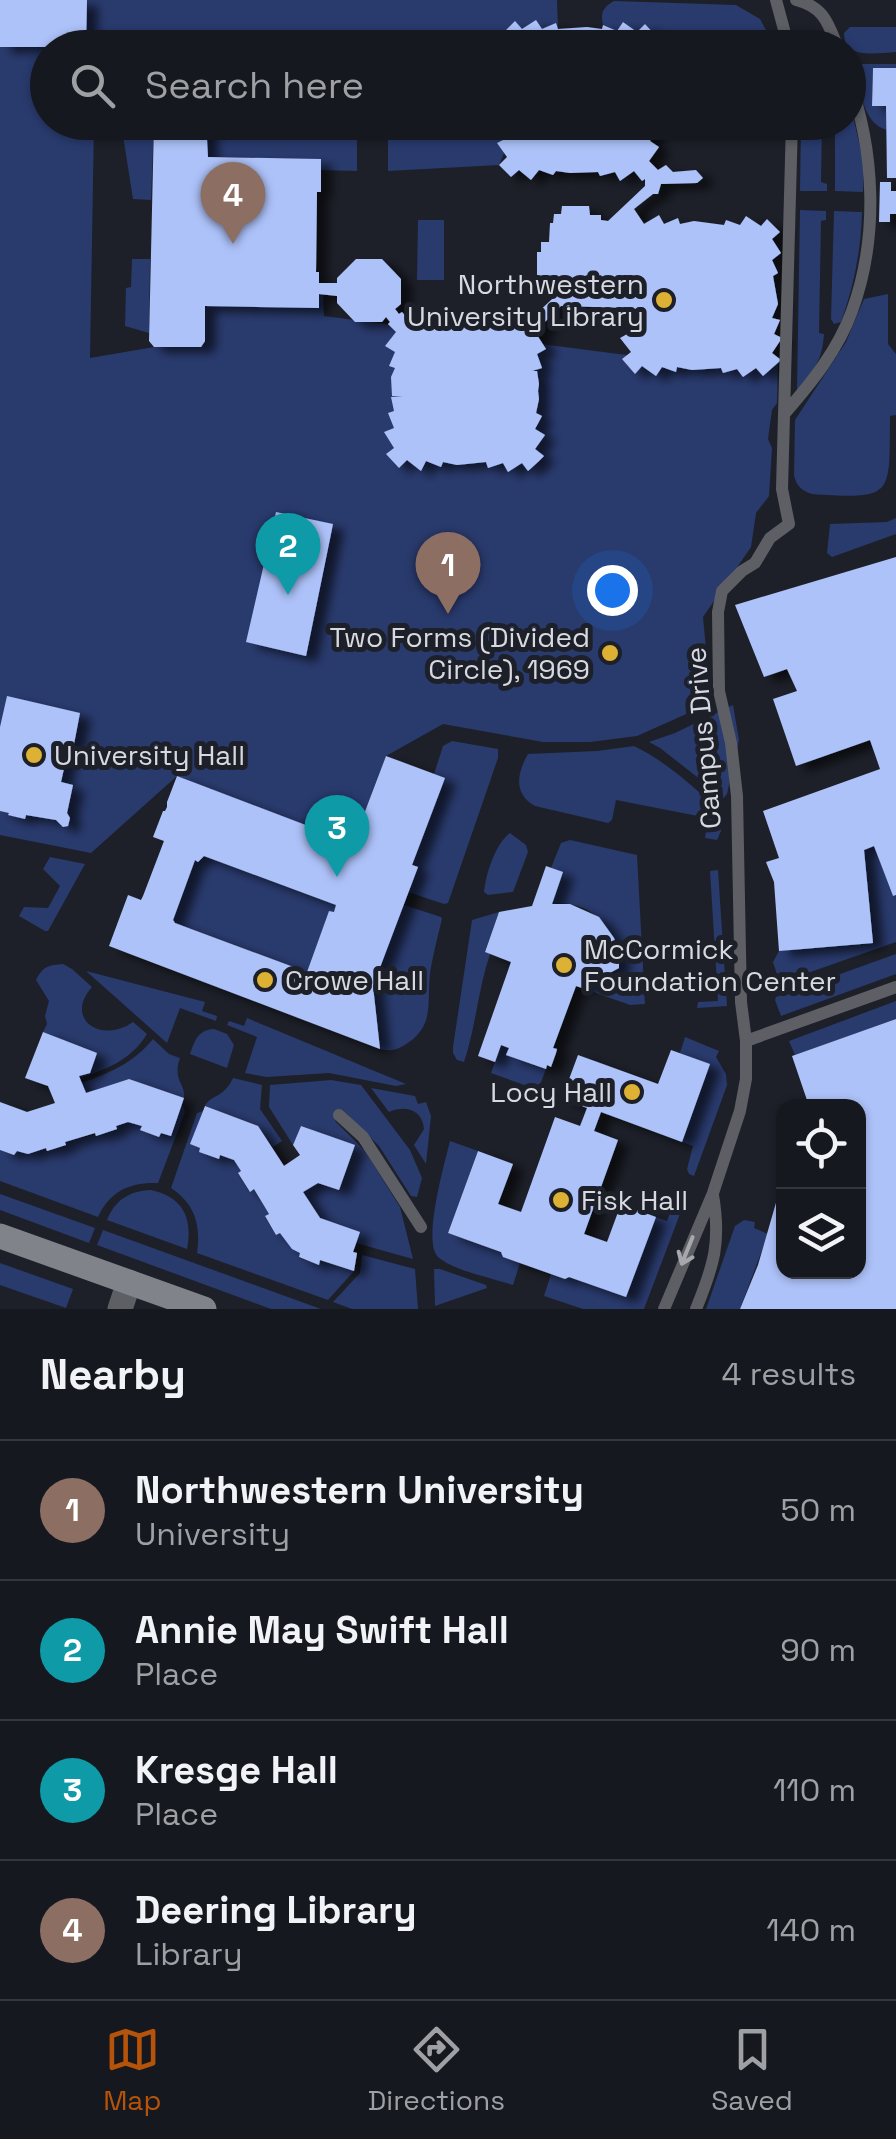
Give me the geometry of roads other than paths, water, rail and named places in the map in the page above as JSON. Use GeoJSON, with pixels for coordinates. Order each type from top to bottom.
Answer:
{"type":"FeatureCollection","features":[{"type":"Feature","properties":{"kind":"main road"},"geometry":{"type":"LineString","coordinates":[[0,1236],[204,1309]]}},
{"type":"Feature","properties":{"kind":"street"},"geometry":{"type":"LineString","coordinates":[[120,1309],[130,1282]]}},
{"type":"Feature","properties":{"kind":"lane"},"geometry":{"type":"LineString","coordinates":[[776,0],[784,30]]}},
{"type":"Feature","properties":{"kind":"lane"},"geometry":{"type":"LineString","coordinates":[[796,0],[822,12],[830,30]]}},
{"type":"Feature","properties":{"kind":"lane","name":"Campus Drive"},"geometry":{"type":"LineString","coordinates":[[664,1309],[712,1193],[744,1096],[747,1061],[741,1002],[737,796],[731,743],[719,691],[718,612],[722,591],[755,563],[770,538],[788,524],[782,489],[792,140]]}},
{"type":"Feature","properties":{"kind":"lane"},"geometry":{"type":"LineString","coordinates":[[785,413],[836,346],[852,312],[869,230],[865,140]]}},
{"type":"Feature","properties":{"kind":"lane"},"geometry":{"type":"LineString","coordinates":[[746,1040],[896,987]]}},
{"type":"Feature","properties":{"kind":"lane"},"geometry":{"type":"LineString","coordinates":[[340,1115],[363,1138],[421,1227]]}},
{"type":"Feature","properties":{"kind":"lane","name":"Campus Drive"},"geometry":{"type":"LineString","coordinates":[[696,1309],[717,1248],[718,1224],[712,1193]]}},
{"type":"Feature","properties":{"kind":"place","name":"Deering Library"},"geometry":{"type":"Point","coordinates":[233,244]}},
{"type":"Feature","properties":{"kind":"place","name":"Northwestern University Library"},"geometry":{"type":"Point","coordinates":[664,300]}},
{"type":"Feature","properties":{"kind":"place","name":"Annie May Swift Hall"},"geometry":{"type":"Point","coordinates":[288,595]}},
{"type":"Feature","properties":{"kind":"place","name":"Northwestern University"},"geometry":{"type":"Point","coordinates":[448,614]}},
{"type":"Feature","properties":{"kind":"place","name":"Two Forms (Divided Circle), 1969"},"geometry":{"type":"Point","coordinates":[610,653]}},
{"type":"Feature","properties":{"kind":"place","name":"University Hall"},"geometry":{"type":"Point","coordinates":[34,755]}},
{"type":"Feature","properties":{"kind":"place","name":"Kresge Hall"},"geometry":{"type":"Point","coordinates":[337,877]}},
{"type":"Feature","properties":{"kind":"place","name":"McCormick Foundation Center"},"geometry":{"type":"Point","coordinates":[564,965]}},
{"type":"Feature","properties":{"kind":"place","name":"Crowe Hall"},"geometry":{"type":"Point","coordinates":[265,980]}},
{"type":"Feature","properties":{"kind":"place","name":"Locy Hall"},"geometry":{"type":"Point","coordinates":[632,1092]}},
{"type":"Feature","properties":{"kind":"place","name":"Fisk Hall"},"geometry":{"type":"Point","coordinates":[561,1200]}}]}
